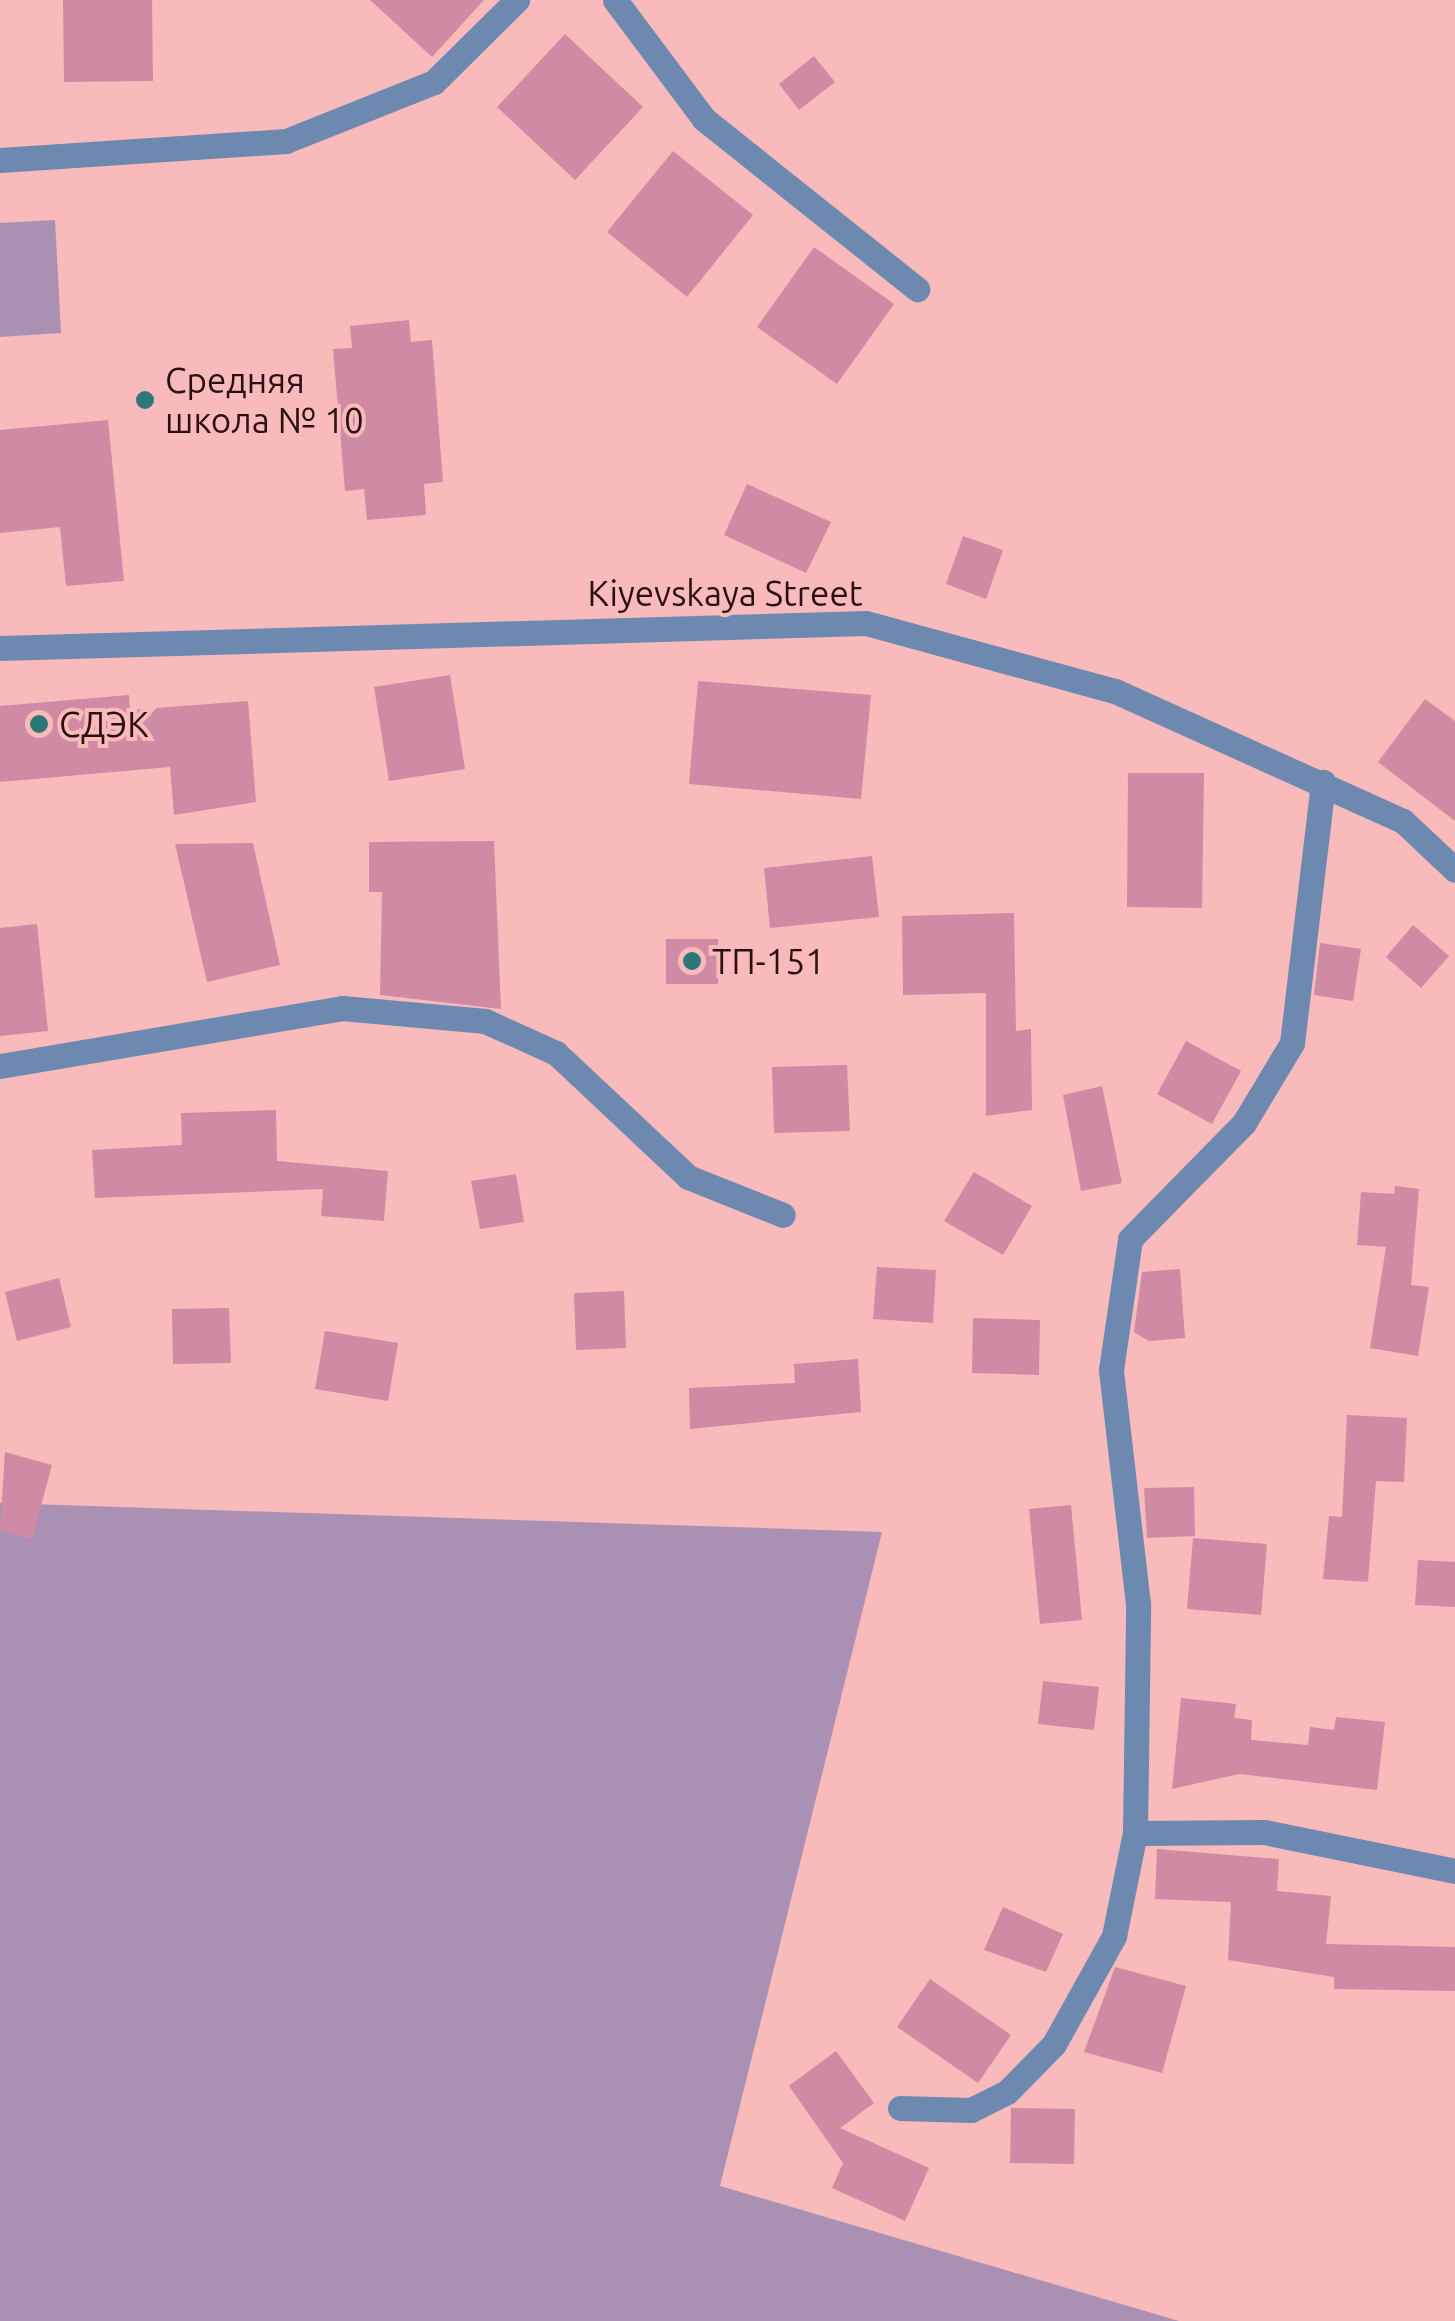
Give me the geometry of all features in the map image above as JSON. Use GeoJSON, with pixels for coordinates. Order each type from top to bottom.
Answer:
{"type":"FeatureCollection","features":[{"type":"Feature","properties":{"kind":"street"},"geometry":{"type":"LineString","coordinates":[[0,160],[286,141],[434,82],[518,0]]}},
{"type":"Feature","properties":{"kind":"street"},"geometry":{"type":"LineString","coordinates":[[614,0],[704,119],[917,289]]}},
{"type":"Feature","properties":{"kind":"street","name":"Kiyevskaya Street"},"geometry":{"type":"LineString","coordinates":[[0,648],[866,623],[1115,692],[1403,821],[1455,870]]}},
{"type":"Feature","properties":{"kind":"street"},"geometry":{"type":"LineString","coordinates":[[900,2108],[971,2110],[1007,2092],[1054,2044],[1114,1936],[1135,1833],[1138,1604],[1110,1370],[1130,1239],[1244,1123],[1292,1043],[1323,782]]}},
{"type":"Feature","properties":{"kind":"street"},"geometry":{"type":"LineString","coordinates":[[0,1066],[342,1008],[485,1021],[556,1053],[688,1177],[783,1216]]}},
{"type":"Feature","properties":{"kind":"street"},"geometry":{"type":"LineString","coordinates":[[1135,1833],[1264,1832],[1455,1871]]}},
{"type":"Feature","properties":{"kind":"shaded area"},"geometry":{"type":"Polygon","coordinates":[[[55,220],[61,333],[0,337],[0,223],[55,220]]]}},
{"type":"Feature","properties":{"kind":"shaded area"},"geometry":{"type":"Polygon","coordinates":[[[0,1503],[882,1532],[720,2186],[1179,2321],[0,2321],[0,1503]]]}},
{"type":"Feature","properties":{"kind":"building"},"geometry":{"type":"Polygon","coordinates":[[[63,0],[152,0],[153,81],[64,82],[63,0]]]}},
{"type":"Feature","properties":{"kind":"building"},"geometry":{"type":"Polygon","coordinates":[[[370,0],[484,0],[432,57],[370,0]]]}},
{"type":"Feature","properties":{"kind":"building"},"geometry":{"type":"Polygon","coordinates":[[[565,34],[643,107],[575,180],[497,107],[565,34]]]}},
{"type":"Feature","properties":{"kind":"building"},"geometry":{"type":"Polygon","coordinates":[[[814,56],[835,82],[799,110],[779,84],[814,56]]]}},
{"type":"Feature","properties":{"kind":"building"},"geometry":{"type":"Polygon","coordinates":[[[673,151],[753,215],[687,297],[607,232],[673,151]]]}},
{"type":"Feature","properties":{"kind":"building"},"geometry":{"type":"Polygon","coordinates":[[[814,247],[894,304],[837,384],[757,327],[814,247]]]}},
{"type":"Feature","properties":{"kind":"building"},"geometry":{"type":"Polygon","coordinates":[[[409,320],[411,342],[432,340],[443,482],[424,484],[426,515],[367,520],[364,489],[345,491],[333,349],[352,348],[350,326],[409,320]]]}},
{"type":"Feature","properties":{"kind":"building"},"geometry":{"type":"Polygon","coordinates":[[[108,420],[124,581],[66,586],[60,527],[0,533],[0,430],[108,420]]]}},
{"type":"Feature","properties":{"kind":"building"},"geometry":{"type":"Polygon","coordinates":[[[747,484],[831,522],[806,573],[724,535],[747,484]]]}},
{"type":"Feature","properties":{"kind":"building"},"geometry":{"type":"Polygon","coordinates":[[[963,536],[1003,550],[986,599],[946,584],[963,536]]]}},
{"type":"Feature","properties":{"kind":"building"},"geometry":{"type":"Polygon","coordinates":[[[450,675],[465,769],[389,781],[374,687],[450,675]]]}},
{"type":"Feature","properties":{"kind":"building"},"geometry":{"type":"Polygon","coordinates":[[[698,681],[871,695],[861,799],[689,784],[698,681]]]}},
{"type":"Feature","properties":{"kind":"building"},"geometry":{"type":"Polygon","coordinates":[[[129,695],[130,710],[248,701],[256,802],[174,815],[170,767],[0,782],[0,706],[129,695]]]}},
{"type":"Feature","properties":{"kind":"building"},"geometry":{"type":"Polygon","coordinates":[[[1425,699],[1455,721],[1455,821],[1378,762],[1425,699]]]}},
{"type":"Feature","properties":{"kind":"building"},"geometry":{"type":"Polygon","coordinates":[[[1128,773],[1204,773],[1202,908],[1127,907],[1128,773]]]}},
{"type":"Feature","properties":{"kind":"building"},"geometry":{"type":"Polygon","coordinates":[[[494,841],[501,1009],[380,995],[382,892],[369,892],[369,842],[494,841]]]}},
{"type":"Feature","properties":{"kind":"building"},"geometry":{"type":"Polygon","coordinates":[[[253,843],[280,965],[207,982],[175,844],[253,843]]]}},
{"type":"Feature","properties":{"kind":"building"},"geometry":{"type":"Polygon","coordinates":[[[872,856],[879,917],[770,928],[764,868],[872,856]]]}},
{"type":"Feature","properties":{"kind":"building"},"geometry":{"type":"Polygon","coordinates":[[[1014,913],[1016,1031],[1031,1029],[1032,1110],[986,1116],[986,993],[903,995],[902,916],[1014,913]]]}},
{"type":"Feature","properties":{"kind":"building"},"geometry":{"type":"Polygon","coordinates":[[[37,924],[48,1031],[0,1036],[0,928],[37,924]]]}},
{"type":"Feature","properties":{"kind":"building"},"geometry":{"type":"Polygon","coordinates":[[[1413,925],[1449,956],[1421,988],[1386,957],[1413,925]]]}},
{"type":"Feature","properties":{"kind":"building","name":"ТП-151"},"geometry":{"type":"Polygon","coordinates":[[[666,939],[718,939],[718,984],[666,984],[666,939]]]}},
{"type":"Feature","properties":{"kind":"building"},"geometry":{"type":"Polygon","coordinates":[[[1320,943],[1361,949],[1353,1001],[1314,995],[1320,943]]]}},
{"type":"Feature","properties":{"kind":"building"},"geometry":{"type":"Polygon","coordinates":[[[1186,1041],[1241,1071],[1212,1124],[1157,1094],[1186,1041]]]}},
{"type":"Feature","properties":{"kind":"building"},"geometry":{"type":"Polygon","coordinates":[[[847,1065],[850,1131],[774,1133],[772,1067],[847,1065]]]}},
{"type":"Feature","properties":{"kind":"building"},"geometry":{"type":"Polygon","coordinates":[[[1102,1086],[1122,1183],[1081,1191],[1063,1095],[1102,1086]]]}},
{"type":"Feature","properties":{"kind":"building"},"geometry":{"type":"Polygon","coordinates":[[[276,1110],[277,1161],[388,1171],[384,1221],[321,1216],[323,1189],[95,1198],[92,1150],[182,1145],[181,1113],[276,1110]]]}},
{"type":"Feature","properties":{"kind":"building"},"geometry":{"type":"Polygon","coordinates":[[[974,1172],[1032,1206],[1003,1255],[944,1221],[974,1172]]]}},
{"type":"Feature","properties":{"kind":"building"},"geometry":{"type":"Polygon","coordinates":[[[516,1174],[524,1222],[480,1229],[471,1181],[516,1174]]]}},
{"type":"Feature","properties":{"kind":"building"},"geometry":{"type":"Polygon","coordinates":[[[1395,1186],[1419,1189],[1411,1285],[1429,1287],[1418,1356],[1370,1348],[1386,1247],[1357,1245],[1361,1192],[1394,1194],[1395,1186]]]}},
{"type":"Feature","properties":{"kind":"building"},"geometry":{"type":"Polygon","coordinates":[[[877,1267],[936,1270],[933,1323],[873,1319],[877,1267]]]}},
{"type":"Feature","properties":{"kind":"building"},"geometry":{"type":"Polygon","coordinates":[[[1180,1269],[1185,1338],[1149,1341],[1134,1332],[1142,1272],[1180,1269]]]}},
{"type":"Feature","properties":{"kind":"building"},"geometry":{"type":"Polygon","coordinates":[[[59,1278],[71,1327],[17,1341],[5,1292],[59,1278]]]}},
{"type":"Feature","properties":{"kind":"building"},"geometry":{"type":"Polygon","coordinates":[[[624,1291],[626,1348],[576,1350],[574,1293],[624,1291]]]}},
{"type":"Feature","properties":{"kind":"building"},"geometry":{"type":"Polygon","coordinates":[[[229,1308],[231,1363],[173,1364],[172,1309],[229,1308]]]}},
{"type":"Feature","properties":{"kind":"building"},"geometry":{"type":"Polygon","coordinates":[[[973,1318],[1040,1320],[1039,1375],[972,1373],[973,1318]]]}},
{"type":"Feature","properties":{"kind":"building"},"geometry":{"type":"Polygon","coordinates":[[[325,1331],[398,1343],[388,1401],[315,1389],[325,1331]]]}},
{"type":"Feature","properties":{"kind":"building"},"geometry":{"type":"Polygon","coordinates":[[[858,1359],[861,1412],[690,1429],[689,1388],[795,1383],[794,1364],[858,1359]]]}},
{"type":"Feature","properties":{"kind":"building"},"geometry":{"type":"Polygon","coordinates":[[[1347,1415],[1407,1418],[1404,1482],[1376,1481],[1368,1582],[1323,1579],[1329,1516],[1342,1517],[1347,1415]]]}},
{"type":"Feature","properties":{"kind":"building"},"geometry":{"type":"Polygon","coordinates":[[[5,1452],[52,1465],[32,1539],[0,1530],[5,1452]]]}},
{"type":"Feature","properties":{"kind":"building"},"geometry":{"type":"Polygon","coordinates":[[[1194,1487],[1195,1536],[1147,1538],[1144,1488],[1194,1487]]]}},
{"type":"Feature","properties":{"kind":"building"},"geometry":{"type":"Polygon","coordinates":[[[1071,1505],[1082,1620],[1040,1624],[1029,1509],[1071,1505]]]}},
{"type":"Feature","properties":{"kind":"building"},"geometry":{"type":"Polygon","coordinates":[[[1193,1538],[1267,1544],[1261,1615],[1187,1609],[1193,1538]]]}},
{"type":"Feature","properties":{"kind":"building"},"geometry":{"type":"Polygon","coordinates":[[[1418,1560],[1455,1562],[1455,1607],[1415,1605],[1418,1560]]]}},
{"type":"Feature","properties":{"kind":"building"},"geometry":{"type":"Polygon","coordinates":[[[1043,1681],[1099,1687],[1094,1730],[1038,1724],[1043,1681]]]}},
{"type":"Feature","properties":{"kind":"building"},"geometry":{"type":"Polygon","coordinates":[[[1181,1698],[1236,1704],[1234,1718],[1252,1720],[1251,1740],[1308,1745],[1310,1727],[1334,1730],[1336,1717],[1385,1722],[1377,1790],[1239,1774],[1172,1789],[1181,1698]]]}},
{"type":"Feature","properties":{"kind":"building"},"geometry":{"type":"Polygon","coordinates":[[[1157,1849],[1279,1859],[1277,1891],[1331,1896],[1326,1944],[1455,1947],[1455,1991],[1334,1989],[1334,1977],[1228,1960],[1231,1902],[1155,1899],[1157,1849]]]}},
{"type":"Feature","properties":{"kind":"building"},"geometry":{"type":"Polygon","coordinates":[[[1003,1907],[1063,1934],[1046,1972],[984,1950],[1003,1907]]]}},
{"type":"Feature","properties":{"kind":"building"},"geometry":{"type":"Polygon","coordinates":[[[1115,1967],[1186,1986],[1162,2073],[1084,2052],[1115,1967]]]}},
{"type":"Feature","properties":{"kind":"building"},"geometry":{"type":"Polygon","coordinates":[[[930,1979],[1011,2035],[978,2083],[897,2027],[930,1979]]]}},
{"type":"Feature","properties":{"kind":"building"},"geometry":{"type":"Polygon","coordinates":[[[836,2051],[874,2103],[840,2128],[929,2168],[905,2221],[832,2188],[843,2163],[789,2086],[836,2051]]]}},
{"type":"Feature","properties":{"kind":"building"},"geometry":{"type":"Polygon","coordinates":[[[1011,2108],[1075,2109],[1074,2164],[1010,2163],[1011,2108]]]}},
{"type":"Feature","properties":{"kind":"place","name":"Средняя школа № 10"},"geometry":{"type":"Point","coordinates":[145,400]}},
{"type":"Feature","properties":{"kind":"place","name":"СДЭК"},"geometry":{"type":"Point","coordinates":[39,724]}},
{"type":"Feature","properties":{"kind":"place","name":"ТП-151"},"geometry":{"type":"Point","coordinates":[692,961]}}]}
